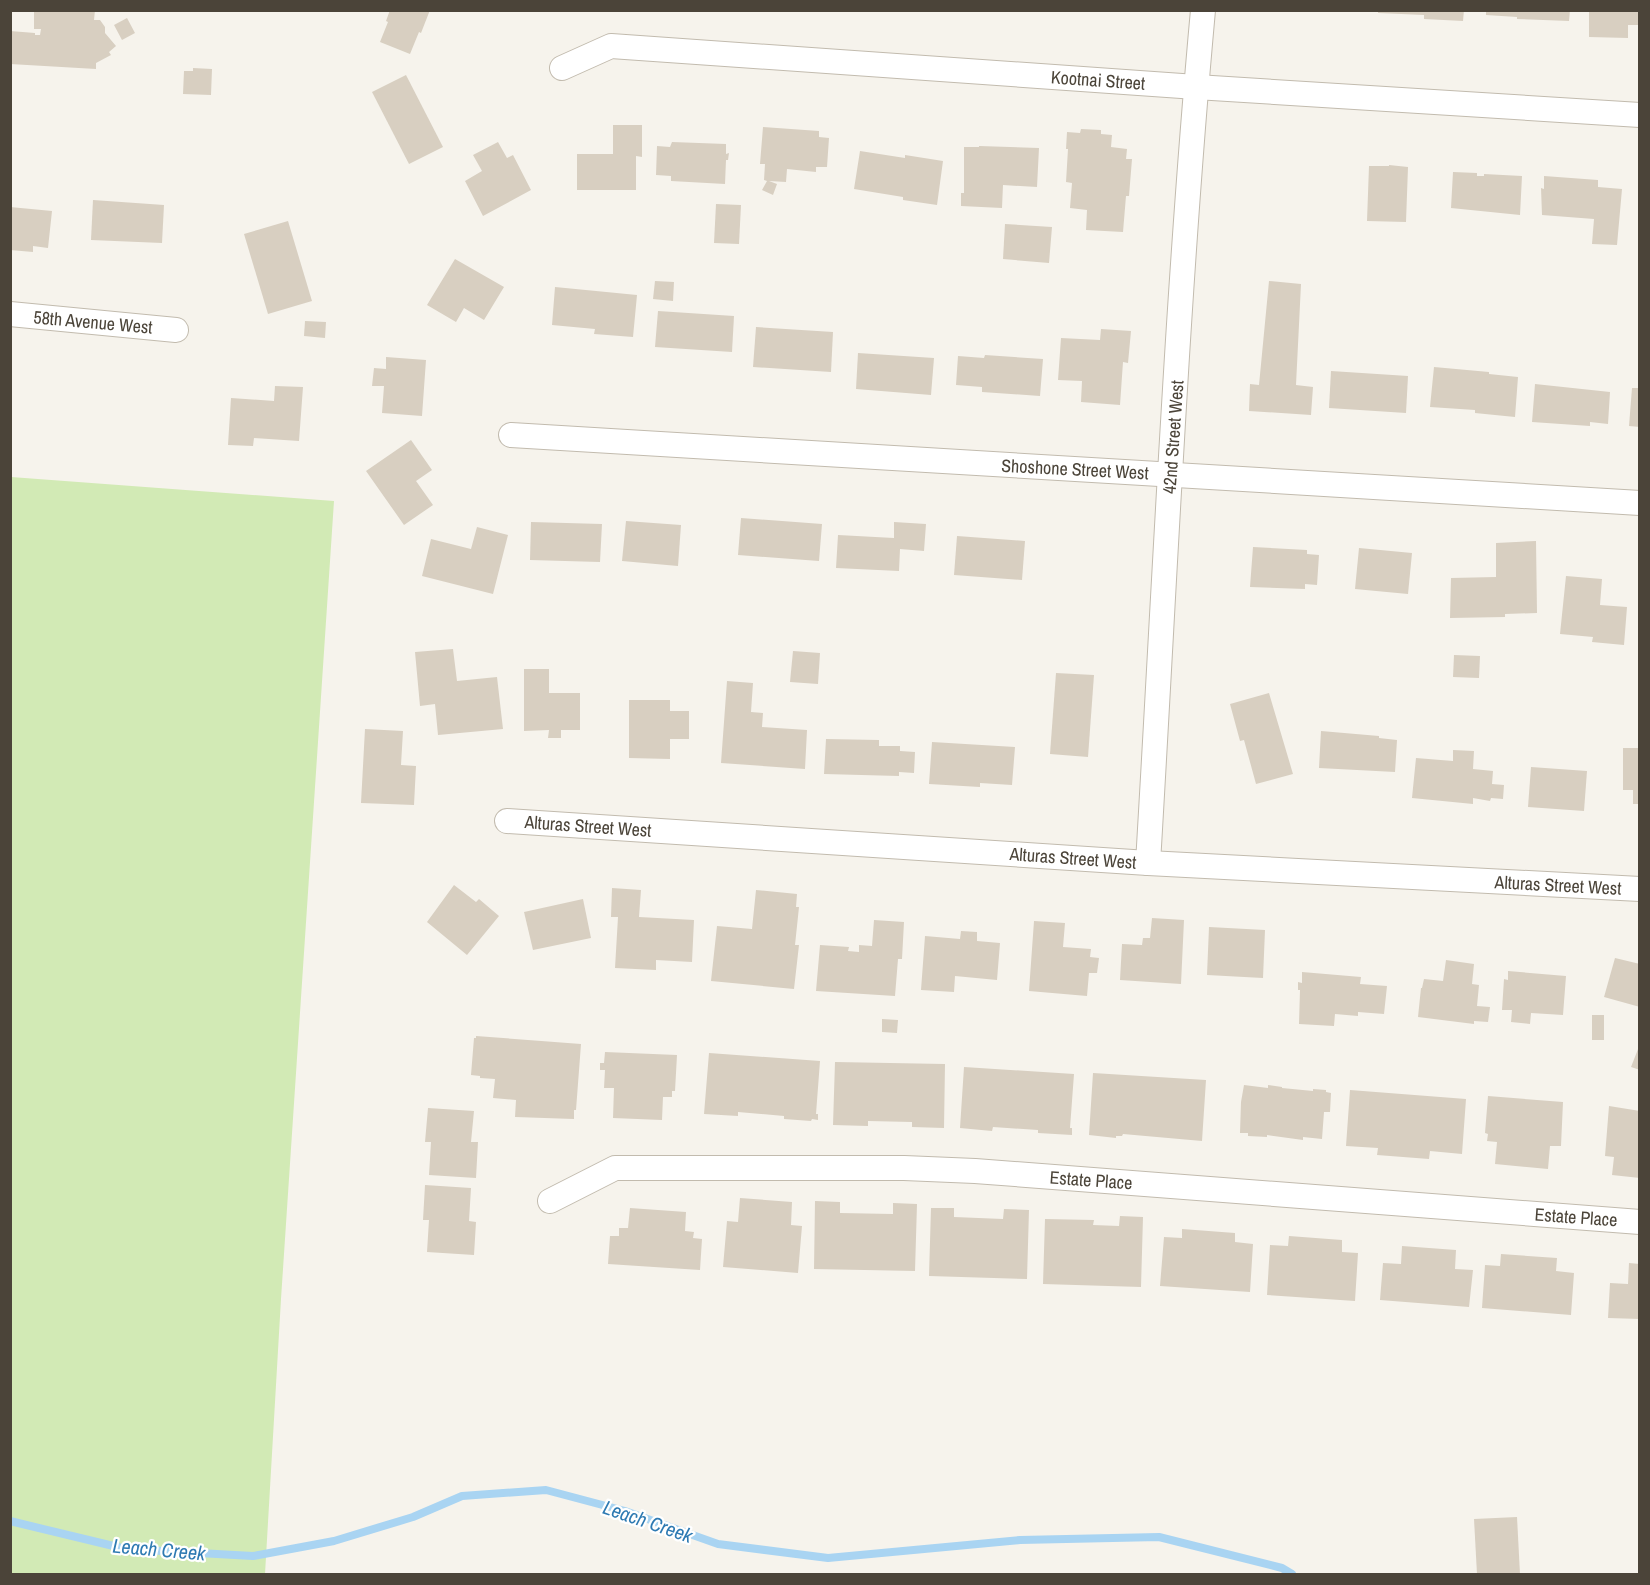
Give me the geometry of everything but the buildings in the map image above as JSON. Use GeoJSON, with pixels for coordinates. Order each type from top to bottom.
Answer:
{"type":"FeatureCollection","features":[{"type":"Feature","properties":{"kind":"street","name":"42nd Street West"},"geometry":{"type":"LineString","coordinates":[[1148,863],[1170,475],[1203,10]]}},
{"type":"Feature","properties":{"kind":"street","name":"Kootnai Street"},"geometry":{"type":"LineString","coordinates":[[562,68],[611,46],[1640,115]]}},
{"type":"Feature","properties":{"kind":"street","name":"58th Avenue West"},"geometry":{"type":"LineString","coordinates":[[10,314],[176,330]]}},
{"type":"Feature","properties":{"kind":"street","name":"Shoshone Street West"},"geometry":{"type":"LineString","coordinates":[[511,435],[1640,503]]}},
{"type":"Feature","properties":{"kind":"street","name":"Alturas Street West"},"geometry":{"type":"LineString","coordinates":[[507,821],[1148,863],[1640,889]]}},
{"type":"Feature","properties":{"kind":"street","name":"Estate Place"},"geometry":{"type":"LineString","coordinates":[[550,1201],[615,1168],[904,1168],[975,1171],[1640,1222]]}},
{"type":"Feature","properties":{"kind":"green space"},"geometry":{"type":"Polygon","coordinates":[[[11,477],[334,501],[265,1574],[11,1574],[11,477]]]}},
{"type":"Feature","properties":{"kind":"waterway","name":"Leach Creek"},"geometry":{"type":"LineString","coordinates":[[10,1521],[126,1549],[253,1556],[334,1541],[413,1517],[462,1496],[546,1490],[625,1511],[718,1544],[828,1558],[1020,1540],[1159,1537],[1282,1568],[1292,1574]]}}]}
